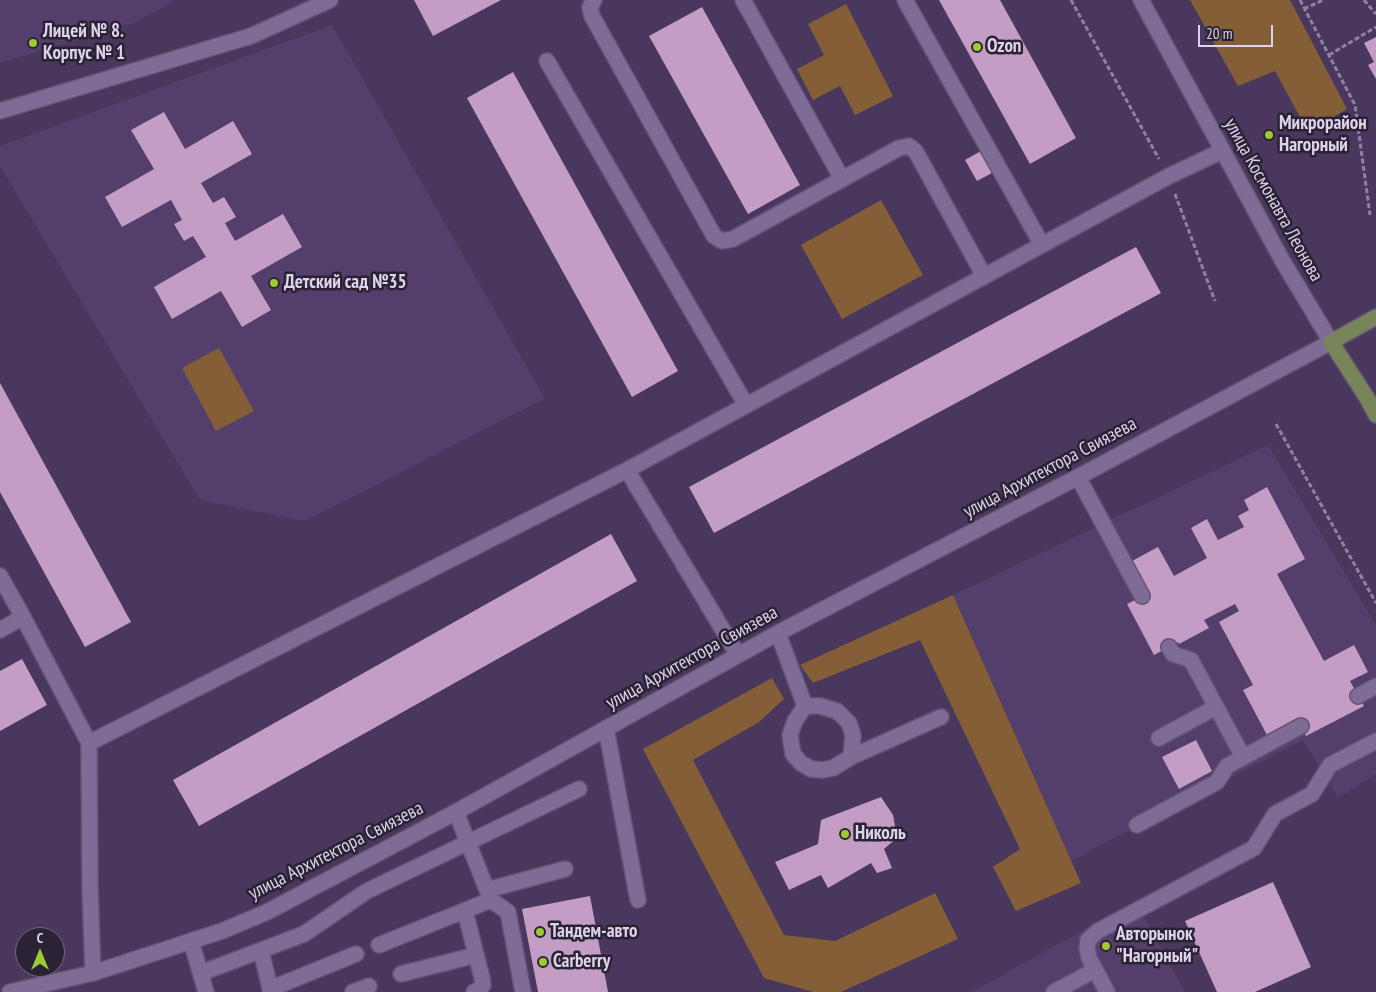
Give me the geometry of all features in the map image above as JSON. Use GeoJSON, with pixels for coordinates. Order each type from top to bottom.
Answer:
{"type":"FeatureCollection","features":[{"type":"Feature","properties":{"kind":"main road"},"geometry":{"type":"LineString","coordinates":[[0,111],[251,36],[330,0]]}},
{"type":"Feature","properties":{"kind":"main road"},"geometry":{"type":"LineString","coordinates":[[594,0],[590,7],[592,16],[714,236],[722,241],[732,239],[899,148],[909,146],[916,152],[984,276]]}},
{"type":"Feature","properties":{"kind":"main road"},"geometry":{"type":"LineString","coordinates":[[743,0],[842,179]]}},
{"type":"Feature","properties":{"kind":"main road"},"geometry":{"type":"LineString","coordinates":[[905,0],[1042,245]]}},
{"type":"Feature","properties":{"kind":"main road","name":"улица Космонавта Леонова"},"geometry":{"type":"LineString","coordinates":[[1141,0],[1282,260],[1376,415]]}},
{"type":"Feature","properties":{"kind":"main road"},"geometry":{"type":"LineString","coordinates":[[547,61],[746,405]]}},
{"type":"Feature","properties":{"kind":"main road"},"geometry":{"type":"LineString","coordinates":[[89,744],[627,470],[1169,176],[1222,151]]}},
{"type":"Feature","properties":{"kind":"main road","name":"улица Архитектора Свиязева"},"geometry":{"type":"LineString","coordinates":[[10,992],[29,990],[94,973],[191,941],[267,912],[456,812],[778,633],[1078,477],[1376,317]]}},
{"type":"Feature","properties":{"kind":"main road"},"geometry":{"type":"LineString","coordinates":[[627,470],[738,655]]}},
{"type":"Feature","properties":{"kind":"main road"},"geometry":{"type":"LineString","coordinates":[[1078,477],[1142,596]]}},
{"type":"Feature","properties":{"kind":"main road"},"geometry":{"type":"LineString","coordinates":[[0,576],[89,744],[90,887],[94,973]]}},
{"type":"Feature","properties":{"kind":"main road"},"geometry":{"type":"LineString","coordinates":[[0,630],[23,617]]}},
{"type":"Feature","properties":{"kind":"main road"},"geometry":{"type":"LineString","coordinates":[[778,633],[805,706]]}},
{"type":"Feature","properties":{"kind":"main road"},"geometry":{"type":"LineString","coordinates":[[1169,647],[1173,654],[1191,660],[1243,757]]}},
{"type":"Feature","properties":{"kind":"main road"},"geometry":{"type":"LineString","coordinates":[[1358,696],[1376,686]]}},
{"type":"Feature","properties":{"kind":"main road"},"geometry":{"type":"LineString","coordinates":[[805,706],[795,721],[790,736],[793,754],[801,763],[811,769],[822,770],[833,768],[850,757],[942,717]]}},
{"type":"Feature","properties":{"kind":"main road"},"geometry":{"type":"LineString","coordinates":[[805,706],[820,706],[837,711],[849,723],[853,735],[850,757]]}},
{"type":"Feature","properties":{"kind":"main road"},"geometry":{"type":"LineString","coordinates":[[1159,738],[1216,707]]}},
{"type":"Feature","properties":{"kind":"main road"},"geometry":{"type":"LineString","coordinates":[[1137,825],[1217,782],[1227,766],[1301,726]]}},
{"type":"Feature","properties":{"kind":"main road"},"geometry":{"type":"LineString","coordinates":[[606,728],[638,900]]}},
{"type":"Feature","properties":{"kind":"main road"},"geometry":{"type":"LineString","coordinates":[[1108,992],[1089,958],[1088,940],[1098,931],[1254,848],[1275,814],[1312,794],[1330,765],[1376,741]]}},
{"type":"Feature","properties":{"kind":"main road"},"geometry":{"type":"LineString","coordinates":[[201,973],[304,934],[367,891],[579,789]]}},
{"type":"Feature","properties":{"kind":"main road"},"geometry":{"type":"LineString","coordinates":[[456,812],[489,895],[508,912],[523,992]]}},
{"type":"Feature","properties":{"kind":"main road"},"geometry":{"type":"LineString","coordinates":[[379,945],[465,911],[489,895],[565,869]]}},
{"type":"Feature","properties":{"kind":"main road"},"geometry":{"type":"LineString","coordinates":[[465,911],[483,985],[474,992]]}},
{"type":"Feature","properties":{"kind":"main road"},"geometry":{"type":"LineString","coordinates":[[191,941],[206,992]]}},
{"type":"Feature","properties":{"kind":"main road"},"geometry":{"type":"LineString","coordinates":[[261,951],[270,990],[356,954]]}},
{"type":"Feature","properties":{"kind":"main road"},"geometry":{"type":"LineString","coordinates":[[401,974],[476,955]]}},
{"type":"Feature","properties":{"kind":"main road"},"geometry":{"type":"LineString","coordinates":[[1054,992],[1096,970]]}},
{"type":"Feature","properties":{"kind":"main road"},"geometry":{"type":"LineString","coordinates":[[353,992],[369,986]]}},
{"type":"Feature","properties":{"kind":"path"},"geometry":{"type":"LineString","coordinates":[[1071,0],[1169,176],[1215,301]]}},
{"type":"Feature","properties":{"kind":"path"},"geometry":{"type":"LineString","coordinates":[[1300,0],[1355,105],[1370,214]]}},
{"type":"Feature","properties":{"kind":"path"},"geometry":{"type":"LineString","coordinates":[[1304,8],[1322,0]]}},
{"type":"Feature","properties":{"kind":"path"},"geometry":{"type":"LineString","coordinates":[[1364,0],[1376,14]]}},
{"type":"Feature","properties":{"kind":"path"},"geometry":{"type":"LineString","coordinates":[[1329,55],[1376,27]]}},
{"type":"Feature","properties":{"kind":"path"},"geometry":{"type":"LineString","coordinates":[[1276,424],[1376,603]]}},
{"type":"Feature","properties":{"kind":"shaded area","name":"Лицей № 8. Корпус № 1"},"geometry":{"type":"Polygon","coordinates":[[[0,0],[175,0],[134,23],[0,63],[0,0]]]}},
{"type":"Feature","properties":{"kind":"shaded area"},"geometry":{"type":"Polygon","coordinates":[[[1190,0],[1290,0],[1347,109],[1308,132],[1275,71],[1238,86],[1190,0]]]}},
{"type":"Feature","properties":{"kind":"shaded area"},"geometry":{"type":"Polygon","coordinates":[[[846,4],[893,96],[855,115],[840,86],[813,100],[797,69],[824,55],[808,24],[846,4]]]}},
{"type":"Feature","properties":{"kind":"shaded area","name":"Детский сад №35"},"geometry":{"type":"Polygon","coordinates":[[[332,25],[545,399],[304,521],[200,500],[0,166],[0,146],[332,25]]]}},
{"type":"Feature","properties":{"kind":"shaded area"},"geometry":{"type":"Polygon","coordinates":[[[881,200],[923,275],[842,319],[801,245],[881,200]]]}},
{"type":"Feature","properties":{"kind":"shaded area"},"geometry":{"type":"Polygon","coordinates":[[[219,348],[254,411],[216,431],[182,368],[219,348]]]}},
{"type":"Feature","properties":{"kind":"shaded area"},"geometry":{"type":"Polygon","coordinates":[[[1268,445],[1376,625],[1376,774],[1338,798],[1303,740],[1071,861],[953,595],[1268,445]]]}},
{"type":"Feature","properties":{"kind":"shaded area"},"geometry":{"type":"Polygon","coordinates":[[[953,595],[1081,883],[1016,911],[993,867],[1020,849],[920,640],[813,683],[800,665],[953,595]]]}},
{"type":"Feature","properties":{"kind":"shaded area"},"geometry":{"type":"Polygon","coordinates":[[[772,678],[784,699],[759,722],[693,760],[784,935],[835,941],[935,893],[958,939],[841,992],[813,992],[764,978],[643,749],[772,678]]]}},
{"type":"Feature","properties":{"kind":"shaded area","name":"Авторынок \"Нагорный\""},"geometry":{"type":"Polygon","coordinates":[[[1135,901],[1185,992],[972,992],[1135,901]]]}},
{"type":"Feature","properties":{"kind":"building"},"geometry":{"type":"Polygon","coordinates":[[[414,0],[501,0],[433,36],[414,0]]]}},
{"type":"Feature","properties":{"kind":"building"},"geometry":{"type":"Polygon","coordinates":[[[939,0],[1000,0],[1076,138],[1030,164],[939,0]]]}},
{"type":"Feature","properties":{"kind":"building"},"geometry":{"type":"Polygon","coordinates":[[[702,7],[800,185],[748,214],[649,36],[702,7]]]}},
{"type":"Feature","properties":{"kind":"building"},"geometry":{"type":"Polygon","coordinates":[[[1376,37],[1376,79],[1368,65],[1374,62],[1364,43],[1376,37]]]}},
{"type":"Feature","properties":{"kind":"building"},"geometry":{"type":"Polygon","coordinates":[[[513,72],[678,371],[632,397],[467,98],[513,72]]]}},
{"type":"Feature","properties":{"kind":"building"},"geometry":{"type":"Polygon","coordinates":[[[164,112],[185,149],[233,121],[252,154],[201,183],[213,203],[224,197],[236,217],[225,223],[235,241],[283,214],[302,247],[251,276],[271,310],[242,327],[221,291],[172,319],[154,287],[206,257],[193,236],[184,241],[174,224],[182,220],[171,200],[122,227],[105,197],[154,169],[131,130],[164,112]]]}},
{"type":"Feature","properties":{"kind":"building"},"geometry":{"type":"Polygon","coordinates":[[[981,151],[992,173],[977,181],[965,160],[981,151]]]}},
{"type":"Feature","properties":{"kind":"building"},"geometry":{"type":"Polygon","coordinates":[[[1136,247],[1161,293],[714,533],[689,487],[1136,247]]]}},
{"type":"Feature","properties":{"kind":"building"},"geometry":{"type":"Polygon","coordinates":[[[0,383],[131,622],[85,647],[0,492],[0,383]]]}},
{"type":"Feature","properties":{"kind":"building"},"geometry":{"type":"Polygon","coordinates":[[[1267,487],[1305,559],[1277,574],[1324,661],[1354,645],[1368,672],[1350,681],[1364,706],[1306,736],[1297,719],[1267,735],[1243,690],[1253,685],[1219,622],[1239,611],[1235,604],[1204,620],[1209,628],[1154,655],[1127,604],[1149,593],[1132,561],[1158,547],[1174,576],[1207,558],[1191,528],[1207,519],[1218,540],[1244,527],[1238,516],[1249,510],[1244,500],[1267,487]]]}},
{"type":"Feature","properties":{"kind":"building"},"geometry":{"type":"Polygon","coordinates":[[[611,534],[637,581],[199,826],[173,780],[611,534]]]}},
{"type":"Feature","properties":{"kind":"building"},"geometry":{"type":"Polygon","coordinates":[[[22,659],[47,705],[0,731],[0,671],[22,659]]]}},
{"type":"Feature","properties":{"kind":"building"},"geometry":{"type":"Polygon","coordinates":[[[1196,740],[1212,771],[1179,789],[1162,757],[1196,740]]]}},
{"type":"Feature","properties":{"kind":"building"},"geometry":{"type":"Polygon","coordinates":[[[881,797],[893,815],[897,838],[884,849],[892,868],[877,873],[871,863],[828,888],[821,875],[789,890],[775,862],[818,844],[821,820],[881,797]]]}},
{"type":"Feature","properties":{"kind":"building"},"geometry":{"type":"Polygon","coordinates":[[[1273,882],[1311,967],[1255,992],[1217,992],[1185,921],[1273,882]]]}},
{"type":"Feature","properties":{"kind":"building"},"geometry":{"type":"Polygon","coordinates":[[[590,896],[608,992],[538,992],[522,909],[590,896]]]}},
{"type":"Feature","properties":{"kind":"place","name":"Лицей № 8. Корпус № 1"},"geometry":{"type":"Point","coordinates":[33,43]}},
{"type":"Feature","properties":{"kind":"place","name":"Ozon"},"geometry":{"type":"Point","coordinates":[977,47]}},
{"type":"Feature","properties":{"kind":"place","name":"Микрорайон Нагорный"},"geometry":{"type":"Point","coordinates":[1269,135]}},
{"type":"Feature","properties":{"kind":"place","name":"Детский сад №35"},"geometry":{"type":"Point","coordinates":[274,283]}},
{"type":"Feature","properties":{"kind":"place","name":"Николь"},"geometry":{"type":"Point","coordinates":[845,834]}},
{"type":"Feature","properties":{"kind":"place","name":"Тандем-авто"},"geometry":{"type":"Point","coordinates":[540,932]}},
{"type":"Feature","properties":{"kind":"place","name":"Авторынок \"Нагорный\""},"geometry":{"type":"Point","coordinates":[1106,946]}},
{"type":"Feature","properties":{"kind":"place","name":"Carberry"},"geometry":{"type":"Point","coordinates":[543,962]}}]}
